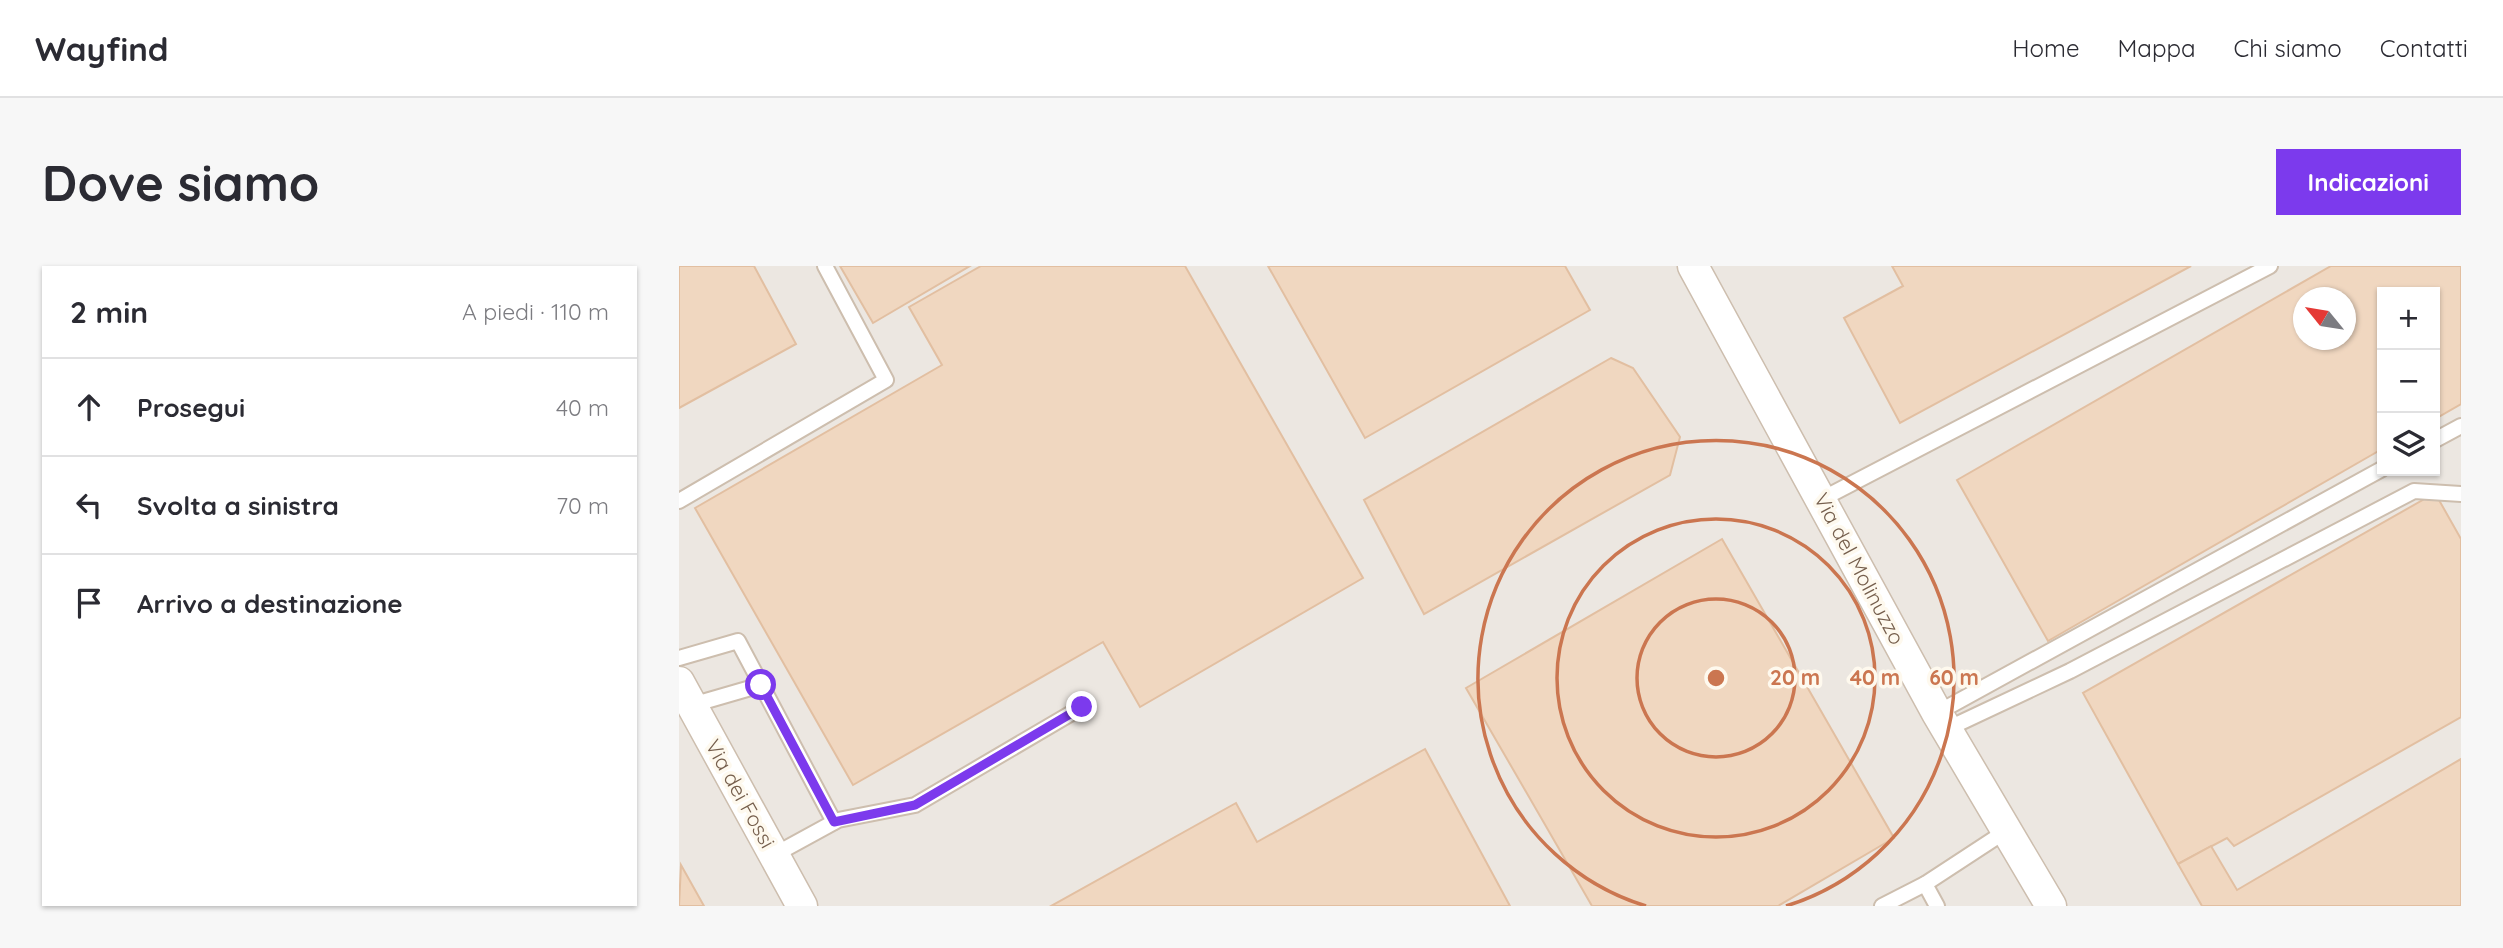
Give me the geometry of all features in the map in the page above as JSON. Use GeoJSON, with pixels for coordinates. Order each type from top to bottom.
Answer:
{"type":"FeatureCollection","features":[{"type":"Feature","properties":{"kind":"street","name":"Via del Molinuzzo"},"geometry":{"type":"LineString","coordinates":[[1693,266],[1942,721],[2050,906]]}},
{"type":"Feature","properties":{"kind":"street","name":"Via dei Fossi"},"geometry":{"type":"LineString","coordinates":[[684,695],[802,906]]}},
{"type":"Feature","properties":{"kind":"lane"},"geometry":{"type":"LineString","coordinates":[[679,500],[886,380],[825,266]]}},
{"type":"Feature","properties":{"kind":"lane"},"geometry":{"type":"LineString","coordinates":[[1822,499],[2270,266]]}},
{"type":"Feature","properties":{"kind":"lane"},"geometry":{"type":"LineString","coordinates":[[2440,437],[2461,426]]}},
{"type":"Feature","properties":{"kind":"lane"},"geometry":{"type":"LineString","coordinates":[[1942,721],[2377,472]]}},
{"type":"Feature","properties":{"kind":"lane"},"geometry":{"type":"LineString","coordinates":[[1942,721],[2070,671],[2414,491],[2461,494]]}},
{"type":"Feature","properties":{"kind":"lane"},"geometry":{"type":"LineString","coordinates":[[679,658],[738,641],[834,822]]}},
{"type":"Feature","properties":{"kind":"lane"},"geometry":{"type":"LineString","coordinates":[[684,695],[761,685]]}},
{"type":"Feature","properties":{"kind":"lane"},"geometry":{"type":"LineString","coordinates":[[773,855],[834,822],[915,805],[1082,707]]}},
{"type":"Feature","properties":{"kind":"lane"},"geometry":{"type":"LineString","coordinates":[[1882,906],[1925,884],[2007,831]]}},
{"type":"Feature","properties":{"kind":"lane"},"geometry":{"type":"LineString","coordinates":[[1925,884],[1937,906]]}},
{"type":"Feature","properties":{"kind":"shaded area"},"geometry":{"type":"Polygon","coordinates":[[[679,266],[2461,266],[2461,906],[679,906],[679,266]]]}},
{"type":"Feature","properties":{"kind":"building"},"geometry":{"type":"Polygon","coordinates":[[[679,266],[754,266],[796,344],[679,408],[679,266]]]}},
{"type":"Feature","properties":{"kind":"building"},"geometry":{"type":"Polygon","coordinates":[[[840,266],[970,266],[873,323],[840,266]]]}},
{"type":"Feature","properties":{"kind":"building"},"geometry":{"type":"Polygon","coordinates":[[[981,266],[1185,266],[1363,578],[1140,707],[1103,642],[853,785],[695,508],[942,365],[909,307],[981,266]]]}},
{"type":"Feature","properties":{"kind":"building"},"geometry":{"type":"Polygon","coordinates":[[[1268,266],[1565,266],[1590,310],[1365,438],[1268,266]]]}},
{"type":"Feature","properties":{"kind":"building"},"geometry":{"type":"Polygon","coordinates":[[[1892,266],[2191,266],[1900,423],[1844,318],[1903,286],[1892,266]]]}},
{"type":"Feature","properties":{"kind":"building"},"geometry":{"type":"Polygon","coordinates":[[[2331,266],[2461,266],[2461,404],[2440,416],[2440,287],[2377,287],[2377,452],[2048,641],[1957,480],[2293,288],[2293,350],[2356,350],[2356,287],[2294,287],[2331,266]]]}},
{"type":"Feature","properties":{"kind":"building"},"geometry":{"type":"Polygon","coordinates":[[[1611,358],[1633,368],[1680,437],[1670,475],[1424,614],[1364,500],[1611,358]]]}},
{"type":"Feature","properties":{"kind":"building"},"geometry":{"type":"Polygon","coordinates":[[[2435,493],[2461,539],[2461,717],[2234,846],[2227,838],[2178,864],[2083,693],[2435,493]]]}},
{"type":"Feature","properties":{"kind":"building"},"geometry":{"type":"Polygon","coordinates":[[[1722,539],[1894,838],[1778,906],[1592,906],[1466,688],[1722,539]]]}},
{"type":"Feature","properties":{"kind":"building"},"geometry":{"type":"Polygon","coordinates":[[[1425,749],[1510,906],[1051,906],[1236,803],[1257,842],[1425,749]]]}},
{"type":"Feature","properties":{"kind":"building"},"geometry":{"type":"Polygon","coordinates":[[[2461,759],[2461,906],[2202,906],[2178,864],[2211,846],[2237,890],[2461,759]]]}},
{"type":"Feature","properties":{"kind":"building"},"geometry":{"type":"Polygon","coordinates":[[[681,865],[704,906],[679,906],[681,865]]]}},
{"type":"Feature","properties":{"kind":"route"},"geometry":{"type":"LineString","coordinates":[[761,685],[834,822],[915,805],[1082,707]]}}]}
